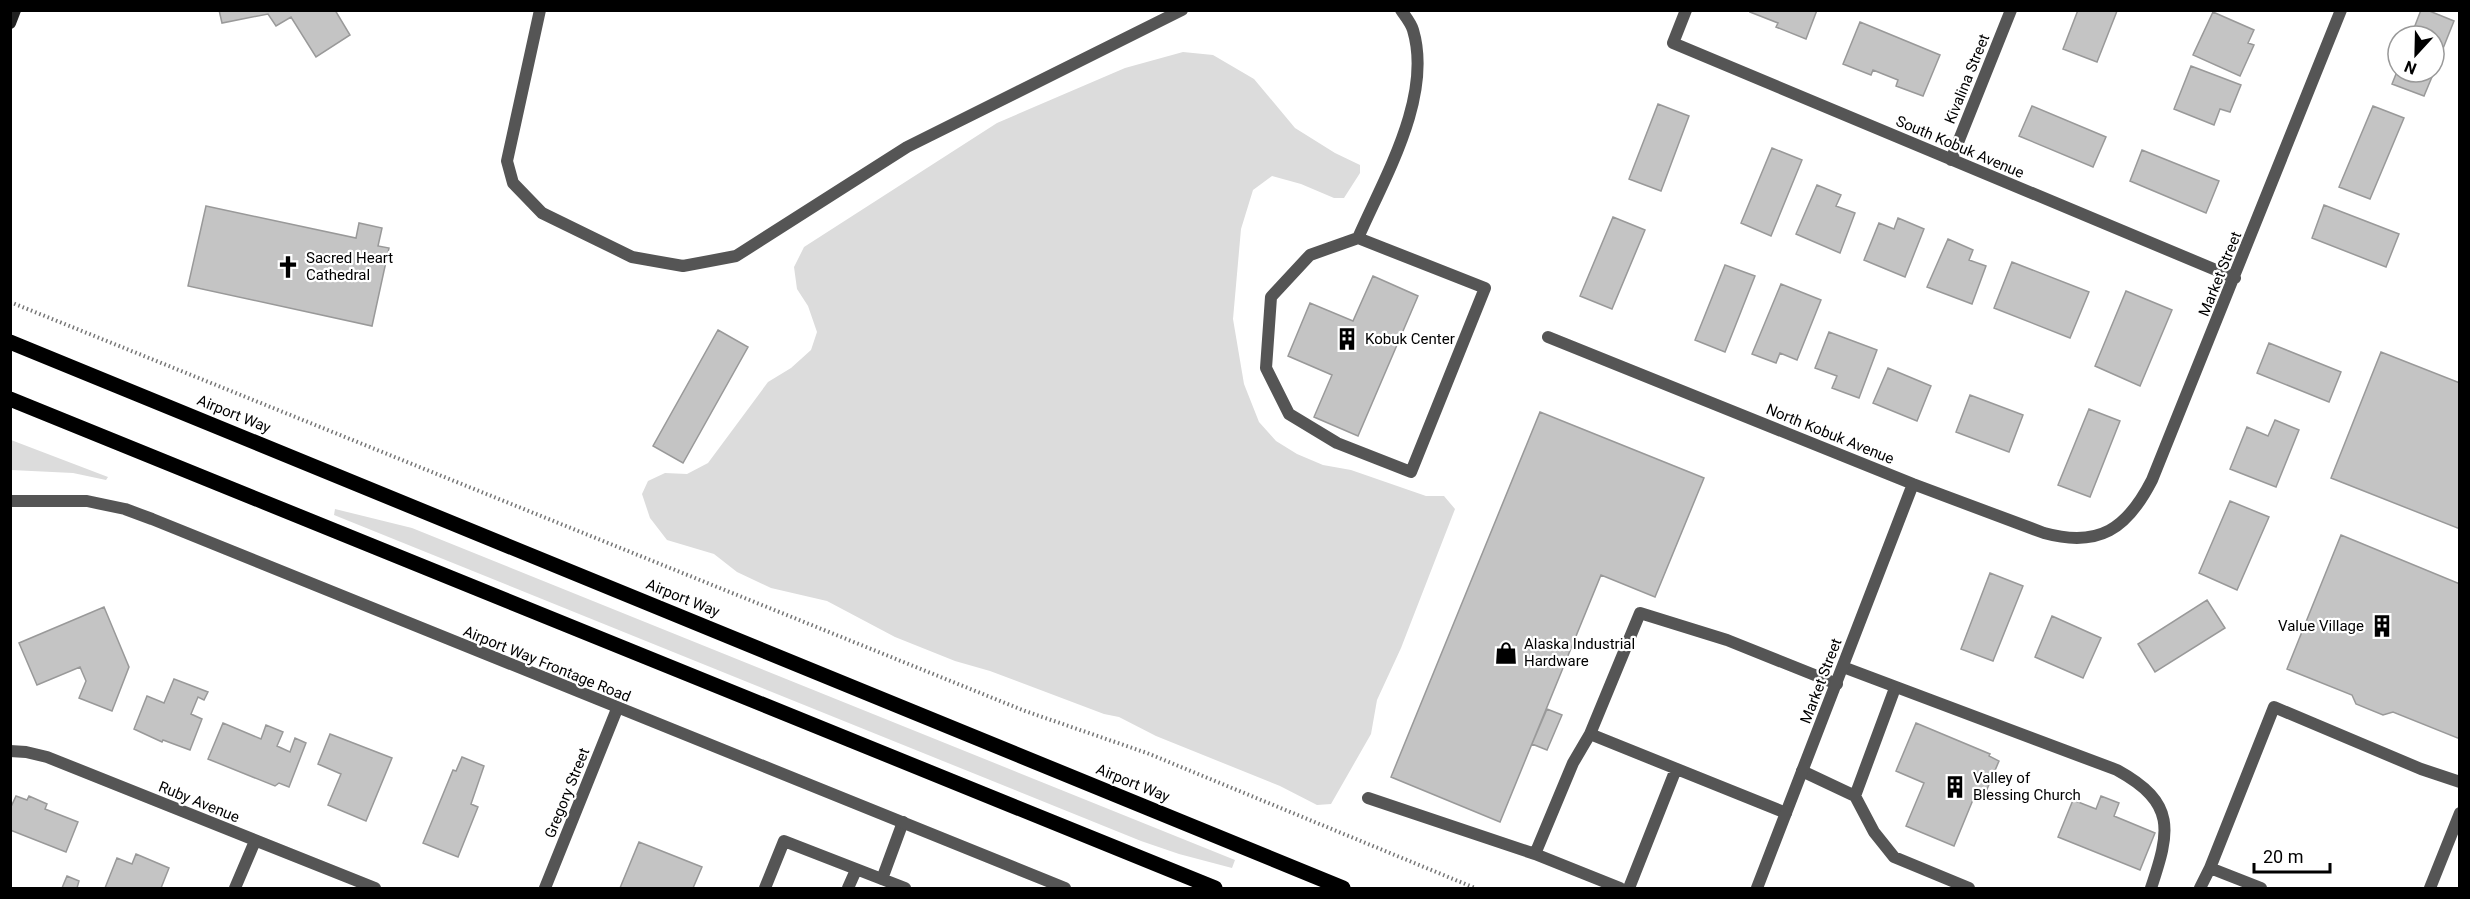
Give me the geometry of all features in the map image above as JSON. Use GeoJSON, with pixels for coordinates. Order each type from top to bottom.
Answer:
{"type":"FeatureCollection","features":[{"type":"Feature","properties":{"kind":"main road"},"geometry":{"type":"LineString","coordinates":[[10,23],[15,10]]}},
{"type":"Feature","properties":{"kind":"main road","name":"Airport Way"},"geometry":{"type":"LineString","coordinates":[[10,342],[1343,888]]}},
{"type":"Feature","properties":{"kind":"main road"},"geometry":{"type":"LineString","coordinates":[[10,399],[1215,888]]}},
{"type":"Feature","properties":{"kind":"street"},"geometry":{"type":"LineString","coordinates":[[540,10],[507,160],[513,183],[542,213],[587,236],[632,257],[682,266],[736,256],[907,147],[1182,10]]}},
{"type":"Feature","properties":{"kind":"street"},"geometry":{"type":"LineString","coordinates":[[1358,238],[1485,288],[1412,472],[1337,443],[1289,414],[1266,368],[1271,297],[1310,255],[1358,238],[1410,119],[1419,69],[1413,29],[1401,10]]}},
{"type":"Feature","properties":{"kind":"street","name":"South Kobuk Avenue"},"geometry":{"type":"LineString","coordinates":[[1686,10],[1673,43],[2235,278]]}},
{"type":"Feature","properties":{"kind":"street","name":"Kivalina Street"},"geometry":{"type":"LineString","coordinates":[[1951,160],[2011,10]]}},
{"type":"Feature","properties":{"kind":"street","name":"Market Street"},"geometry":{"type":"LineString","coordinates":[[2104,534],[2134,510],[2152,480],[2341,10]]}},
{"type":"Feature","properties":{"kind":"street","name":"North Kobuk Avenue"},"geometry":{"type":"LineString","coordinates":[[1548,337],[1913,484],[2044,533],[2066,539],[2087,539],[2104,534]]}},
{"type":"Feature","properties":{"kind":"street","name":"Market Street"},"geometry":{"type":"LineString","coordinates":[[1756,888],[1913,484]]}},
{"type":"Feature","properties":{"kind":"street","name":"Airport Way Frontage Road"},"geometry":{"type":"LineString","coordinates":[[10,501],[87,501],[143,515],[617,709],[1065,888]]}},
{"type":"Feature","properties":{"kind":"street"},"geometry":{"type":"LineString","coordinates":[[1535,854],[1573,763],[1590,735],[1640,613],[1726,640],[1837,684]]}},
{"type":"Feature","properties":{"kind":"street"},"geometry":{"type":"LineString","coordinates":[[1843,667],[2108,767],[2140,783],[2163,811],[2165,830],[2162,853],[2151,888]]}},
{"type":"Feature","properties":{"kind":"street"},"geometry":{"type":"LineString","coordinates":[[1855,796],[1895,688]]}},
{"type":"Feature","properties":{"kind":"street"},"geometry":{"type":"LineString","coordinates":[[2200,888],[2274,707],[2421,769],[2460,782]]}},
{"type":"Feature","properties":{"kind":"street","name":"Gregory Street"},"geometry":{"type":"LineString","coordinates":[[545,888],[617,709]]}},
{"type":"Feature","properties":{"kind":"street"},"geometry":{"type":"LineString","coordinates":[[1590,735],[1786,813]]}},
{"type":"Feature","properties":{"kind":"street","name":"Ruby Avenue"},"geometry":{"type":"LineString","coordinates":[[10,751],[47,757],[375,888]]}},
{"type":"Feature","properties":{"kind":"street"},"geometry":{"type":"LineString","coordinates":[[1629,888],[1676,769]]}},
{"type":"Feature","properties":{"kind":"street"},"geometry":{"type":"LineString","coordinates":[[1802,771],[1855,796],[1874,832],[1894,857],[1969,888]]}},
{"type":"Feature","properties":{"kind":"street"},"geometry":{"type":"LineString","coordinates":[[1368,798],[1535,854],[1620,888]]}},
{"type":"Feature","properties":{"kind":"street"},"geometry":{"type":"LineString","coordinates":[[2430,888],[2460,813]]}},
{"type":"Feature","properties":{"kind":"street"},"geometry":{"type":"LineString","coordinates":[[882,879],[903,822]]}},
{"type":"Feature","properties":{"kind":"street"},"geometry":{"type":"LineString","coordinates":[[235,888],[255,841]]}},
{"type":"Feature","properties":{"kind":"street"},"geometry":{"type":"LineString","coordinates":[[765,888],[784,841],[904,888]]}},
{"type":"Feature","properties":{"kind":"street"},"geometry":{"type":"LineString","coordinates":[[2210,868],[2261,888]]}},
{"type":"Feature","properties":{"kind":"street"},"geometry":{"type":"LineString","coordinates":[[848,888],[856,870]]}},
{"type":"Feature","properties":{"kind":"path"},"geometry":{"type":"LineString","coordinates":[[10,302],[1025,711],[1147,753],[1212,779],[1475,888]]}},
{"type":"Feature","properties":{"kind":"shaded area"},"geometry":{"type":"Polygon","coordinates":[[[1183,52],[1213,55],[1254,79],[1295,128],[1335,153],[1360,165],[1360,173],[1344,198],[1334,198],[1301,184],[1272,176],[1253,190],[1241,229],[1233,319],[1244,384],[1259,422],[1276,441],[1297,454],[1323,465],[1351,470],[1426,496],[1444,496],[1455,509],[1401,648],[1377,700],[1371,734],[1331,804],[1317,805],[1280,786],[1156,736],[1119,717],[1104,714],[990,671],[955,661],[895,637],[827,601],[771,588],[737,572],[714,554],[667,540],[650,518],[642,494],[648,481],[665,473],[687,474],[708,463],[768,382],[791,368],[811,350],[817,332],[808,306],[797,289],[794,267],[804,247],[997,123],[1125,68],[1183,52]]]}},
{"type":"Feature","properties":{"kind":"shaded area"},"geometry":{"type":"Polygon","coordinates":[[[11,440],[108,477],[106,480],[73,473],[11,470],[11,440]]]}},
{"type":"Feature","properties":{"kind":"shaded area"},"geometry":{"type":"Polygon","coordinates":[[[335,509],[412,528],[1235,860],[1232,868],[1141,841],[334,515],[335,509]]]}},
{"type":"Feature","properties":{"kind":"building"},"geometry":{"type":"Polygon","coordinates":[[[219,10],[335,10],[350,35],[316,57],[291,17],[276,26],[268,14],[222,23],[219,10]]]}},
{"type":"Feature","properties":{"kind":"building"},"geometry":{"type":"Polygon","coordinates":[[[1751,10],[1817,10],[1806,39],[1776,27],[1778,23],[1750,12],[1751,10]]]}},
{"type":"Feature","properties":{"kind":"building"},"geometry":{"type":"Polygon","coordinates":[[[2078,10],[2117,11],[2097,62],[2063,49],[2078,10]]]}},
{"type":"Feature","properties":{"kind":"building"},"geometry":{"type":"Polygon","coordinates":[[[2421,10],[2427,10],[2454,21],[2446,41],[2446,24],[2416,24],[2421,10]]]}},
{"type":"Feature","properties":{"kind":"building"},"geometry":{"type":"Polygon","coordinates":[[[2213,12],[2254,30],[2248,43],[2254,45],[2240,76],[2193,55],[2213,12]]]}},
{"type":"Feature","properties":{"kind":"building"},"geometry":{"type":"Polygon","coordinates":[[[1860,22],[1940,55],[1923,96],[1896,86],[1898,80],[1873,70],[1871,75],[1843,64],[1860,22]]]}},
{"type":"Feature","properties":{"kind":"building"},"geometry":{"type":"Polygon","coordinates":[[[2191,66],[2241,85],[2230,112],[2220,109],[2214,125],[2174,109],[2191,66]]]}},
{"type":"Feature","properties":{"kind":"building"},"geometry":{"type":"Polygon","coordinates":[[[2392,84],[2429,84],[2424,96],[2392,84]]]}},
{"type":"Feature","properties":{"kind":"building"},"geometry":{"type":"Polygon","coordinates":[[[1658,104],[1689,116],[1661,191],[1629,179],[1658,104]]]}},
{"type":"Feature","properties":{"kind":"building"},"geometry":{"type":"Polygon","coordinates":[[[2032,106],[2106,137],[2093,167],[2019,136],[2032,106]]]}},
{"type":"Feature","properties":{"kind":"building"},"geometry":{"type":"Polygon","coordinates":[[[2373,106],[2404,118],[2370,199],[2339,187],[2373,106]]]}},
{"type":"Feature","properties":{"kind":"building"},"geometry":{"type":"Polygon","coordinates":[[[1772,148],[1802,160],[1771,236],[1741,223],[1772,148]]]}},
{"type":"Feature","properties":{"kind":"building"},"geometry":{"type":"Polygon","coordinates":[[[2142,150],[2219,181],[2206,213],[2130,181],[2142,150]]]}},
{"type":"Feature","properties":{"kind":"building"},"geometry":{"type":"Polygon","coordinates":[[[1817,185],[1841,195],[1836,206],[1855,213],[1840,253],[1796,234],[1817,185]]]}},
{"type":"Feature","properties":{"kind":"building"},"geometry":{"type":"Polygon","coordinates":[[[2324,205],[2399,234],[2386,267],[2312,238],[2324,205]]]}},
{"type":"Feature","properties":{"kind":"building","name":"Sacred Heart Cathedral"},"geometry":{"type":"Polygon","coordinates":[[[206,206],[356,238],[359,223],[382,228],[378,246],[389,248],[372,326],[188,286],[206,206]]]}},
{"type":"Feature","properties":{"kind":"building"},"geometry":{"type":"Polygon","coordinates":[[[1613,217],[1645,230],[1612,309],[1580,296],[1613,217]]]}},
{"type":"Feature","properties":{"kind":"building"},"geometry":{"type":"Polygon","coordinates":[[[1898,218],[1924,229],[1905,277],[1864,260],[1879,223],[1894,229],[1898,218]]]}},
{"type":"Feature","properties":{"kind":"building"},"geometry":{"type":"Polygon","coordinates":[[[1948,239],[1973,250],[1969,260],[1986,266],[1972,304],[1927,287],[1948,239]]]}},
{"type":"Feature","properties":{"kind":"building"},"geometry":{"type":"Polygon","coordinates":[[[2012,262],[2089,292],[2070,338],[1994,308],[2012,262]]]}},
{"type":"Feature","properties":{"kind":"building"},"geometry":{"type":"Polygon","coordinates":[[[1725,265],[1755,276],[1725,352],[1695,340],[1725,265]]]}},
{"type":"Feature","properties":{"kind":"building","name":"Kobuk Center"},"geometry":{"type":"Polygon","coordinates":[[[1373,276],[1418,296],[1358,436],[1314,417],[1332,375],[1288,356],[1310,303],[1353,321],[1373,276]]]}},
{"type":"Feature","properties":{"kind":"building"},"geometry":{"type":"Polygon","coordinates":[[[1781,284],[1821,300],[1797,360],[1780,353],[1776,363],[1752,354],[1781,284]]]}},
{"type":"Feature","properties":{"kind":"building"},"geometry":{"type":"Polygon","coordinates":[[[2126,291],[2172,310],[2140,386],[2095,366],[2126,291]]]}},
{"type":"Feature","properties":{"kind":"building"},"geometry":{"type":"Polygon","coordinates":[[[718,330],[748,347],[683,463],[653,446],[718,330]]]}},
{"type":"Feature","properties":{"kind":"building"},"geometry":{"type":"Polygon","coordinates":[[[1829,332],[1877,350],[1859,398],[1832,388],[1837,376],[1815,368],[1829,332]]]}},
{"type":"Feature","properties":{"kind":"building"},"geometry":{"type":"Polygon","coordinates":[[[2269,343],[2341,372],[2329,402],[2257,373],[2269,343]]]}},
{"type":"Feature","properties":{"kind":"building"},"geometry":{"type":"Polygon","coordinates":[[[2381,352],[2460,383],[2460,529],[2331,478],[2381,352]]]}},
{"type":"Feature","properties":{"kind":"building"},"geometry":{"type":"Polygon","coordinates":[[[1888,368],[1931,386],[1917,421],[1873,403],[1888,368]]]}},
{"type":"Feature","properties":{"kind":"building"},"geometry":{"type":"Polygon","coordinates":[[[1970,395],[2023,415],[2009,452],[1956,432],[1970,395]]]}},
{"type":"Feature","properties":{"kind":"building"},"geometry":{"type":"Polygon","coordinates":[[[2089,409],[2120,421],[2090,497],[2058,485],[2089,409]]]}},
{"type":"Feature","properties":{"kind":"building","name":"Alaska Industrial Hardware"},"geometry":{"type":"Polygon","coordinates":[[[1540,412],[1704,478],[1655,597],[1601,575],[1500,822],[1391,777],[1540,412]]]}},
{"type":"Feature","properties":{"kind":"building"},"geometry":{"type":"Polygon","coordinates":[[[2275,420],[2299,430],[2276,487],[2230,469],[2247,427],[2268,436],[2275,420]]]}},
{"type":"Feature","properties":{"kind":"building"},"geometry":{"type":"Polygon","coordinates":[[[2230,501],[2269,517],[2237,590],[2199,573],[2230,501]]]}},
{"type":"Feature","properties":{"kind":"building","name":"Value Village"},"geometry":{"type":"Polygon","coordinates":[[[2341,535],[2460,584],[2460,739],[2393,712],[2383,715],[2356,704],[2352,695],[2287,669],[2341,535]]]}},
{"type":"Feature","properties":{"kind":"building"},"geometry":{"type":"Polygon","coordinates":[[[1990,573],[2023,586],[1993,661],[1961,649],[1990,573]]]}},
{"type":"Feature","properties":{"kind":"building"},"geometry":{"type":"Polygon","coordinates":[[[2207,600],[2225,628],[2155,672],[2138,644],[2207,600]]]}},
{"type":"Feature","properties":{"kind":"building"},"geometry":{"type":"Polygon","coordinates":[[[104,607],[129,667],[112,711],[79,698],[86,681],[80,667],[37,685],[19,643],[104,607]]]}},
{"type":"Feature","properties":{"kind":"building"},"geometry":{"type":"Polygon","coordinates":[[[2052,616],[2101,638],[2083,678],[2035,657],[2052,616]]]}},
{"type":"Feature","properties":{"kind":"building"},"geometry":{"type":"Polygon","coordinates":[[[174,679],[208,692],[204,700],[198,697],[191,714],[202,719],[190,750],[163,740],[162,742],[134,729],[147,696],[164,703],[174,679]]]}},
{"type":"Feature","properties":{"kind":"building"},"geometry":{"type":"Polygon","coordinates":[[[1547,709],[1562,715],[1547,750],[1532,744],[1547,709]]]}},
{"type":"Feature","properties":{"kind":"building"},"geometry":{"type":"Polygon","coordinates":[[[223,723],[261,739],[266,725],[283,732],[277,746],[290,752],[295,738],[306,743],[289,787],[279,783],[275,786],[208,759],[223,723]]]}},
{"type":"Feature","properties":{"kind":"building","name":"Valley of Blessing Church"},"geometry":{"type":"Polygon","coordinates":[[[1916,723],[1990,754],[1989,756],[1999,761],[1985,794],[1977,790],[1954,846],[1906,826],[1924,783],[1896,771],[1916,723]]]}},
{"type":"Feature","properties":{"kind":"building"},"geometry":{"type":"Polygon","coordinates":[[[330,734],[392,758],[366,821],[328,805],[341,774],[318,764],[330,734]]]}},
{"type":"Feature","properties":{"kind":"building"},"geometry":{"type":"Polygon","coordinates":[[[462,757],[484,766],[471,804],[478,807],[458,857],[423,843],[453,770],[456,771],[462,757]]]}},
{"type":"Feature","properties":{"kind":"building"},"geometry":{"type":"Polygon","coordinates":[[[16,796],[27,800],[29,796],[47,804],[45,809],[78,822],[66,852],[10,830],[10,809],[16,796]]]}},
{"type":"Feature","properties":{"kind":"building"},"geometry":{"type":"Polygon","coordinates":[[[2101,796],[2119,803],[2114,816],[2155,833],[2140,870],[2058,837],[2073,800],[2096,809],[2101,796]]]}},
{"type":"Feature","properties":{"kind":"building"},"geometry":{"type":"Polygon","coordinates":[[[639,842],[702,867],[693,888],[620,888],[639,842]]]}},
{"type":"Feature","properties":{"kind":"building"},"geometry":{"type":"Polygon","coordinates":[[[136,854],[169,868],[161,888],[105,888],[117,858],[132,864],[136,854]]]}},
{"type":"Feature","properties":{"kind":"building"},"geometry":{"type":"Polygon","coordinates":[[[67,876],[79,881],[77,888],[62,888],[67,876]]]}},
{"type":"Feature","properties":{"kind":"place","name":"Sacred Heart Cathedral"},"geometry":{"type":"Point","coordinates":[288,267]}},
{"type":"Feature","properties":{"kind":"place","name":"Kobuk Center"},"geometry":{"type":"Point","coordinates":[1347,339]}},
{"type":"Feature","properties":{"kind":"place","name":"Value Village"},"geometry":{"type":"Point","coordinates":[2382,626]}},
{"type":"Feature","properties":{"kind":"place","name":"Alaska Industrial Hardware"},"geometry":{"type":"Point","coordinates":[1506,653]}},
{"type":"Feature","properties":{"kind":"place","name":"Valley of Blessing Church"},"geometry":{"type":"Point","coordinates":[1955,787]}}]}
